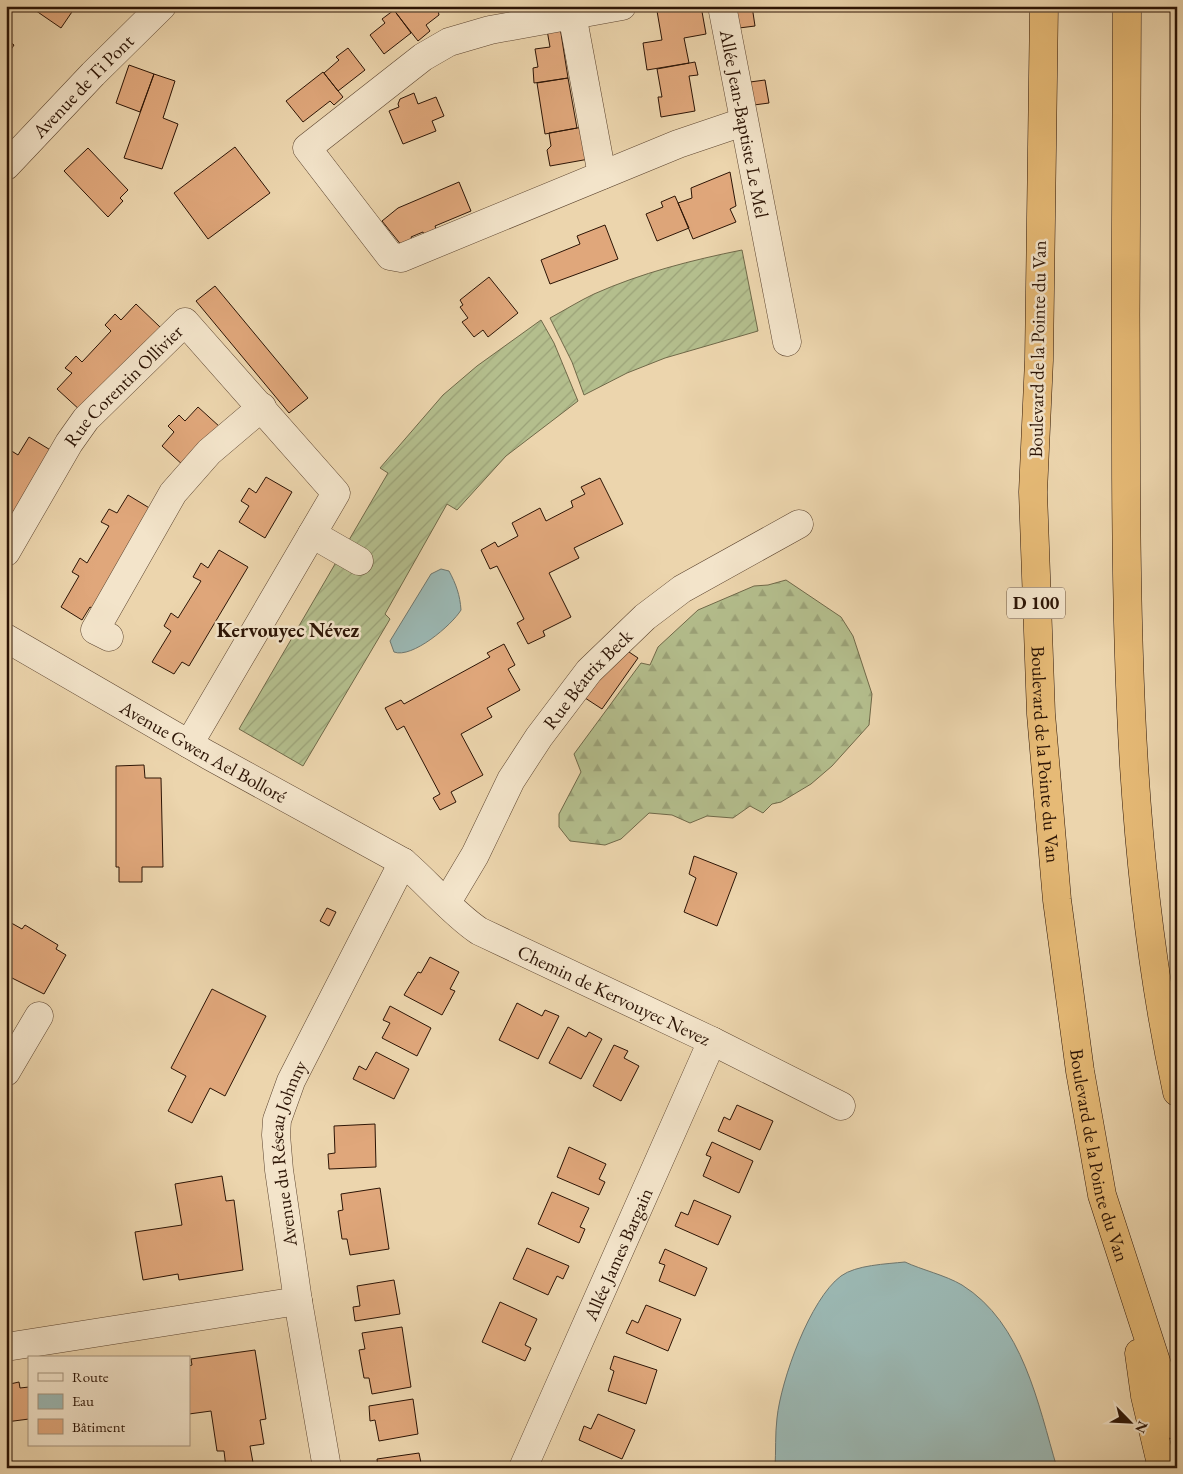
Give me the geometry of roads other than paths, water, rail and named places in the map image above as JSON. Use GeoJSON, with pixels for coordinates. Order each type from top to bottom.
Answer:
{"type":"FeatureCollection","features":[{"type":"Feature","properties":{"kind":"highway","name":"Boulevard de la Pointe du Van"},"geometry":{"type":"LineString","coordinates":[[1044,6],[1039,360],[1033,492],[1036,621],[1041,714],[1057,900],[1080,1071],[1102,1196],[1177,1426]]}},
{"type":"Feature","properties":{"kind":"highway"},"geometry":{"type":"LineString","coordinates":[[1127,6],[1126,505],[1129,683],[1149,930],[1177,1092]]}},
{"type":"Feature","properties":{"kind":"highway"},"geometry":{"type":"LineString","coordinates":[[1102,1196],[1140,1358],[1145,1396],[1162,1468]]}},
{"type":"Feature","properties":{"kind":"street","name":"Avenue de Ti Pont"},"geometry":{"type":"LineString","coordinates":[[6,166],[93,74],[162,6]]}},
{"type":"Feature","properties":{"kind":"street"},"geometry":{"type":"LineString","coordinates":[[622,6],[466,35],[436,47],[307,148],[386,251],[394,258],[401,258],[678,144],[743,122]]}},
{"type":"Feature","properties":{"kind":"street","name":"Allée Jean-Baptiste Le Mel"},"geometry":{"type":"LineString","coordinates":[[722,6],[787,342]]}},
{"type":"Feature","properties":{"kind":"street"},"geometry":{"type":"LineString","coordinates":[[572,14],[602,175]]}},
{"type":"Feature","properties":{"kind":"street","name":"Rue Corentin Ollivier"},"geometry":{"type":"LineString","coordinates":[[6,552],[69,443],[86,418],[185,322],[336,493],[189,744]]}},
{"type":"Feature","properties":{"kind":"street"},"geometry":{"type":"LineString","coordinates":[[109,637],[95,630],[173,493],[209,452],[262,407]]}},
{"type":"Feature","properties":{"kind":"street","name":"Rue Béatrix Beck"},"geometry":{"type":"LineString","coordinates":[[447,902],[475,855],[511,780],[553,717],[594,665],[645,617],[682,589],[798,524]]}},
{"type":"Feature","properties":{"kind":"street"},"geometry":{"type":"LineString","coordinates":[[312,534],[359,561]]}},
{"type":"Feature","properties":{"kind":"street","name":"Avenue Gwen Ael Bolloré"},"geometry":{"type":"LineString","coordinates":[[6,638],[189,744],[403,862]]}},
{"type":"Feature","properties":{"kind":"street","name":"Chemin de Kervouyec Nevez"},"geometry":{"type":"LineString","coordinates":[[403,862],[447,902],[464,921],[479,931],[712,1041],[841,1106]]}},
{"type":"Feature","properties":{"kind":"street","name":"Avenue du Réseau Johnny"},"geometry":{"type":"LineString","coordinates":[[327,1468],[298,1301],[279,1170],[276,1135],[277,1120],[291,1081],[403,862]]}},
{"type":"Feature","properties":{"kind":"street"},"geometry":{"type":"LineString","coordinates":[[6,1072],[39,1016]]}},
{"type":"Feature","properties":{"kind":"street","name":"Allée James Bargain"},"geometry":{"type":"LineString","coordinates":[[524,1468],[712,1041]]}},
{"type":"Feature","properties":{"kind":"street"},"geometry":{"type":"LineString","coordinates":[[7,1343],[298,1301]]}},
{"type":"Feature","properties":{"kind":"water"},"geometry":{"type":"Polygon","coordinates":[[[441,569],[449,571],[456,585],[461,610],[441,632],[421,646],[402,653],[394,652],[390,641],[431,574],[441,569]]]}},
{"type":"Feature","properties":{"kind":"water"},"geometry":{"type":"Polygon","coordinates":[[[905,1262],[962,1285],[983,1301],[1000,1321],[1014,1343],[1035,1392],[1057,1468],[775,1468],[777,1418],[784,1383],[799,1341],[818,1303],[830,1287],[847,1272],[871,1266],[905,1262]]]}},
{"type":"Feature","properties":{"kind":"district","name":"Kervouyec Névez"},"geometry":{"type":"Point","coordinates":[288,630]}}]}
